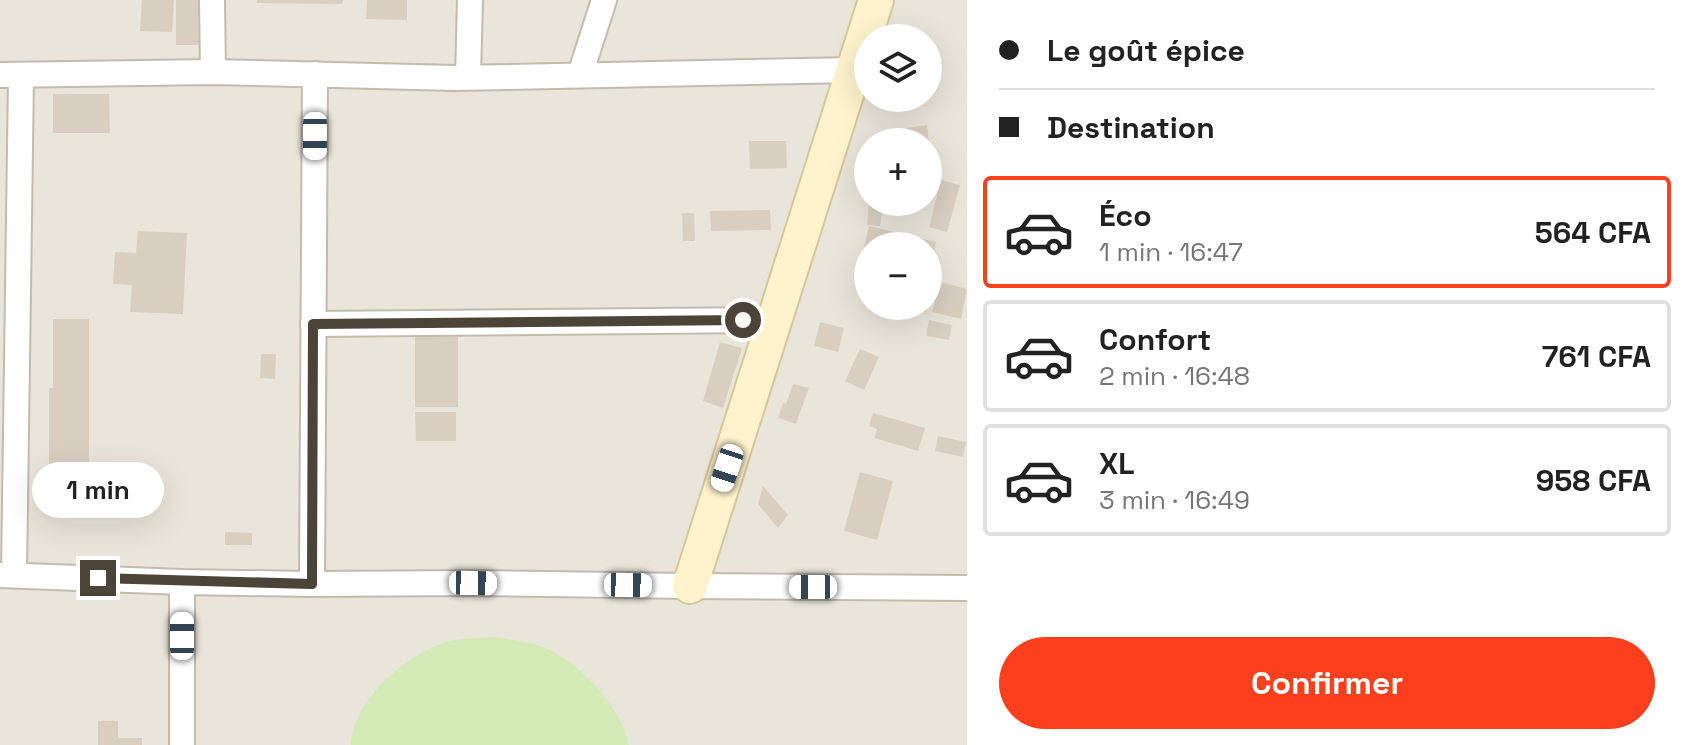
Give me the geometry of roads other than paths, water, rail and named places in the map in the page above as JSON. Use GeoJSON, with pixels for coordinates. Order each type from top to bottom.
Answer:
{"type":"FeatureCollection","features":[{"type":"Feature","properties":{"kind":"street"},"geometry":{"type":"LineString","coordinates":[[212,0],[213,72]]}},
{"type":"Feature","properties":{"kind":"street"},"geometry":{"type":"LineString","coordinates":[[468,77],[470,0]]}},
{"type":"Feature","properties":{"kind":"street"},"geometry":{"type":"LineString","coordinates":[[580,75],[604,0]]}},
{"type":"Feature","properties":{"kind":"street"},"geometry":{"type":"LineString","coordinates":[[868,24],[876,0]]}},
{"type":"Feature","properties":{"kind":"street"},"geometry":{"type":"LineString","coordinates":[[690,586],[854,70],[468,77],[213,72],[11,76],[7,575],[312,584],[967,588]]}},
{"type":"Feature","properties":{"kind":"street"},"geometry":{"type":"LineString","coordinates":[[312,584],[315,74]]}},
{"type":"Feature","properties":{"kind":"street"},"geometry":{"type":"LineString","coordinates":[[313,324],[774,320]]}},
{"type":"Feature","properties":{"kind":"street"},"geometry":{"type":"LineString","coordinates":[[182,582],[182,745]]}}]}
